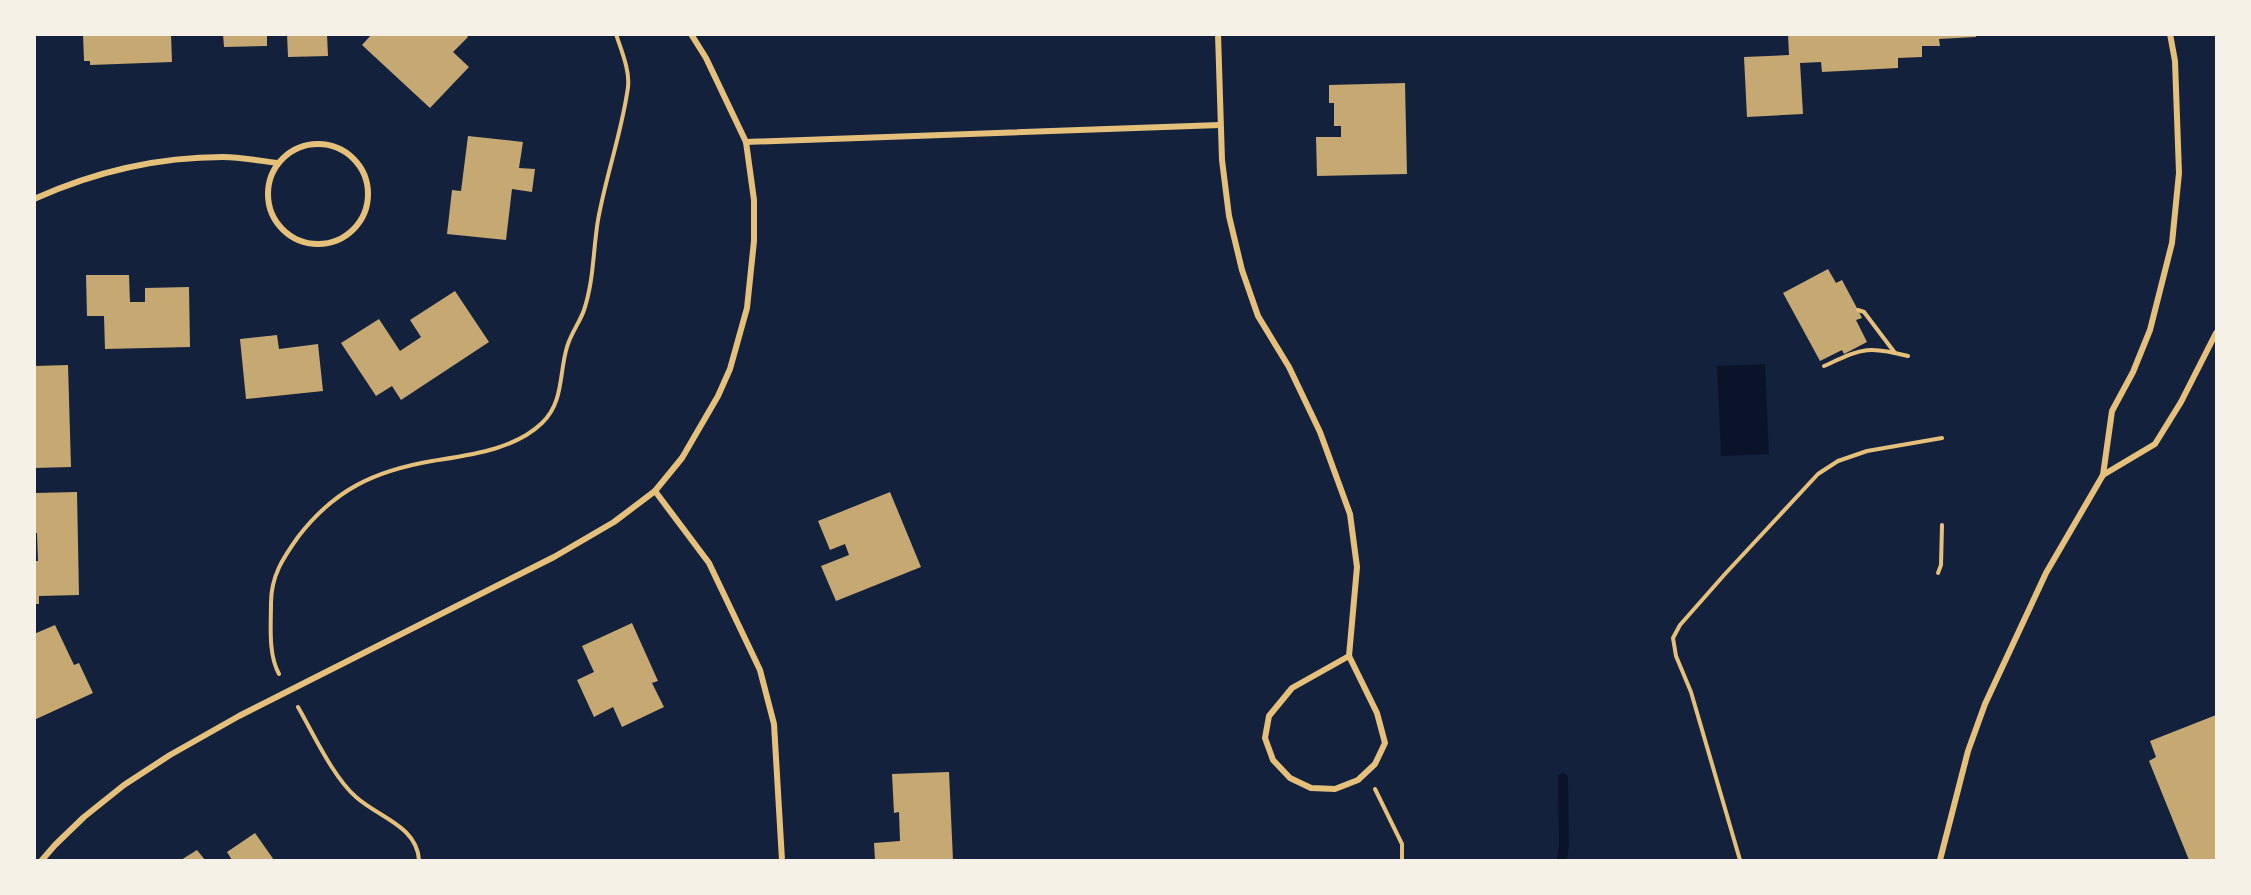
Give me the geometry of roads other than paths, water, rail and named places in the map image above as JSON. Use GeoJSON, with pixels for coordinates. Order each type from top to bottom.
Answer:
{"type":"FeatureCollection","features":[{"type":"Feature","properties":{"kind":"street"},"geometry":{"type":"LineString","coordinates":[[42,861],[84,817],[124,785],[190,744],[288,691],[554,557],[614,522],[655,491],[682,458],[718,396],[730,369],[747,308],[754,241],[754,200],[746,142],[706,58],[691,34]]}},
{"type":"Feature","properties":{"kind":"street"},"geometry":{"type":"LineString","coordinates":[[1218,34],[1222,160],[1229,216],[1242,270],[1258,316],[1289,367],[1320,432],[1350,514],[1357,567],[1348,656],[1377,713],[1385,743],[1375,764],[1358,780],[1335,789],[1311,788],[1290,778],[1273,760],[1265,738],[1269,716],[1292,688],[1348,656]]}},
{"type":"Feature","properties":{"kind":"street"},"geometry":{"type":"LineString","coordinates":[[1940,861],[1965,760],[1985,704],[2046,573],[2103,475],[2112,411],[2133,372],[2150,330],[2172,243],[2177,197],[2179,150],[2175,61],[2170,34]]}},
{"type":"Feature","properties":{"kind":"street"},"geometry":{"type":"LineString","coordinates":[[746,142],[1220,125]]}},
{"type":"Feature","properties":{"kind":"street"},"geometry":{"type":"LineString","coordinates":[[34,199],[68,184],[122,168],[172,159],[225,157],[278,163],[293,150],[312,144],[332,146],[350,154],[362,170],[369,189],[367,209],[357,226],[342,239],[323,245],[303,243],[286,234],[273,219],[267,200],[268,180],[278,163]]}},
{"type":"Feature","properties":{"kind":"street"},"geometry":{"type":"LineString","coordinates":[[2103,475],[2155,444],[2181,402],[2217,333]]}},
{"type":"Feature","properties":{"kind":"street"},"geometry":{"type":"LineString","coordinates":[[655,491],[709,563],[760,670],[774,724],[782,861]]}},
{"type":"Feature","properties":{"kind":"water"},"geometry":{"type":"Polygon","coordinates":[[[1765,364],[1769,454],[1721,456],[1717,366],[1765,364]]]}},
{"type":"Feature","properties":{"kind":"waterway"},"geometry":{"type":"LineString","coordinates":[[1562,860],[1564,845],[1563,778]]}}]}
